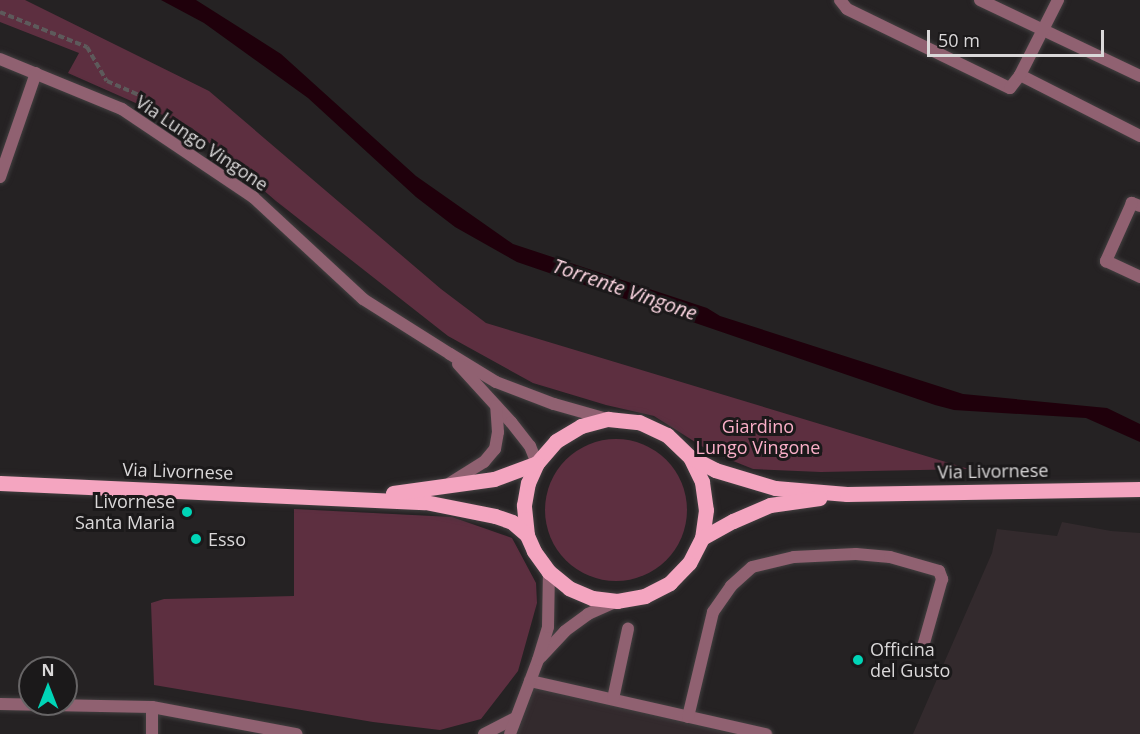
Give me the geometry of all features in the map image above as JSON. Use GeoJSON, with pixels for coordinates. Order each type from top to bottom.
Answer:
{"type":"FeatureCollection","features":[{"type":"Feature","properties":{"kind":"main road","name":"Via Livornese"},"geometry":{"type":"LineString","coordinates":[[0,483],[354,497],[425,502],[469,509],[512,522],[527,535],[549,572],[569,588],[592,598],[617,601],[645,596],[670,583],[689,563],[702,538],[706,510],[702,482],[690,457],[668,435],[639,422],[608,419],[580,426],[556,441],[537,463],[528,483],[524,505],[527,535]]}},
{"type":"Feature","properties":{"kind":"main road","name":"Via Livornese"},"geometry":{"type":"LineString","coordinates":[[690,457],[740,480],[775,488],[847,494],[1140,489]]}},
{"type":"Feature","properties":{"kind":"main road","name":"Via Livornese"},"geometry":{"type":"LineString","coordinates":[[354,497],[494,479],[537,463]]}},
{"type":"Feature","properties":{"kind":"main road","name":"Via Livornese"},"geometry":{"type":"LineString","coordinates":[[702,538],[770,505],[847,494]]}},
{"type":"Feature","properties":{"kind":"street"},"geometry":{"type":"LineString","coordinates":[[840,0],[847,9],[1010,88],[1020,75],[1058,0]]}},
{"type":"Feature","properties":{"kind":"street"},"geometry":{"type":"LineString","coordinates":[[980,0],[1140,76]]}},
{"type":"Feature","properties":{"kind":"street","name":"Via Lungo Vingone"},"geometry":{"type":"LineString","coordinates":[[0,59],[122,109],[253,197],[363,299],[496,382],[554,404],[608,419]]}},
{"type":"Feature","properties":{"kind":"street"},"geometry":{"type":"LineString","coordinates":[[0,177],[36,73]]}},
{"type":"Feature","properties":{"kind":"street"},"geometry":{"type":"LineString","coordinates":[[1020,75],[1140,136]]}},
{"type":"Feature","properties":{"kind":"street"},"geometry":{"type":"LineString","coordinates":[[1140,206],[1132,203],[1106,261],[1140,277]]}},
{"type":"Feature","properties":{"kind":"street","name":"Via Lungo Vingone"},"geometry":{"type":"LineString","coordinates":[[450,354],[530,446],[537,463]]}},
{"type":"Feature","properties":{"kind":"street"},"geometry":{"type":"LineString","coordinates":[[444,487],[484,462],[495,449],[498,432],[496,406]]}},
{"type":"Feature","properties":{"kind":"street"},"geometry":{"type":"LineString","coordinates":[[688,717],[713,612],[740,575],[752,567],[794,557],[856,554],[891,557],[939,571],[942,579],[922,650]]}},
{"type":"Feature","properties":{"kind":"street"},"geometry":{"type":"LineString","coordinates":[[510,734],[548,627],[549,572]]}},
{"type":"Feature","properties":{"kind":"street"},"geometry":{"type":"LineString","coordinates":[[538,660],[572,625],[588,614],[617,601]]}},
{"type":"Feature","properties":{"kind":"street"},"geometry":{"type":"LineString","coordinates":[[614,699],[628,629]]}},
{"type":"Feature","properties":{"kind":"street"},"geometry":{"type":"LineString","coordinates":[[530,681],[766,734]]}},
{"type":"Feature","properties":{"kind":"street"},"geometry":{"type":"LineString","coordinates":[[0,704],[152,707],[297,734]]}},
{"type":"Feature","properties":{"kind":"street"},"geometry":{"type":"LineString","coordinates":[[152,707],[152,734]]}},
{"type":"Feature","properties":{"kind":"street"},"geometry":{"type":"LineString","coordinates":[[484,734],[515,718]]}},
{"type":"Feature","properties":{"kind":"path"},"geometry":{"type":"LineString","coordinates":[[0,12],[87,47],[107,81],[148,99],[137,120]]}},
{"type":"Feature","properties":{"kind":"shaded area"},"geometry":{"type":"Polygon","coordinates":[[[1062,522],[1111,531],[1140,533],[1140,734],[913,734],[992,553],[997,529],[1057,536],[1062,522]]]}},
{"type":"Feature","properties":{"kind":"shaded area"},"geometry":{"type":"Polygon","coordinates":[[[530,681],[766,734],[510,734],[530,681]]]}},
{"type":"Feature","properties":{"kind":"green space","name":"Giardino Lungo Vingone"},"geometry":{"type":"Polygon","coordinates":[[[0,0],[25,0],[209,91],[441,289],[486,323],[969,469],[821,472],[753,469],[711,452],[654,416],[606,405],[533,383],[448,336],[276,201],[192,128],[68,73],[79,53],[0,22],[0,0]]]}},
{"type":"Feature","properties":{"kind":"green space"},"geometry":{"type":"Polygon","coordinates":[[[616,439],[643,445],[666,460],[681,483],[687,510],[681,537],[666,560],[643,575],[616,581],[589,575],[566,560],[551,537],[545,510],[551,483],[566,460],[589,445],[616,439]]]}},
{"type":"Feature","properties":{"kind":"green space"},"geometry":{"type":"Polygon","coordinates":[[[294,509],[452,517],[512,538],[536,583],[537,603],[518,671],[481,719],[440,730],[373,722],[154,685],[151,603],[164,599],[294,596],[294,509]]]}},
{"type":"Feature","properties":{"kind":"water","name":"Torrente Vingone"},"geometry":{"type":"Polygon","coordinates":[[[161,0],[196,0],[281,54],[416,176],[513,244],[707,308],[720,316],[963,394],[1107,408],[1140,424],[1140,442],[1086,418],[954,410],[935,405],[517,262],[455,227],[416,197],[308,98],[204,23],[161,0]]]}},
{"type":"Feature","properties":{"kind":"place","name":"Livornese Santa Maria"},"geometry":{"type":"Point","coordinates":[187,512]}},
{"type":"Feature","properties":{"kind":"place","name":"Esso"},"geometry":{"type":"Point","coordinates":[196,539]}},
{"type":"Feature","properties":{"kind":"place","name":"Officina del Gusto"},"geometry":{"type":"Point","coordinates":[858,660]}}]}
